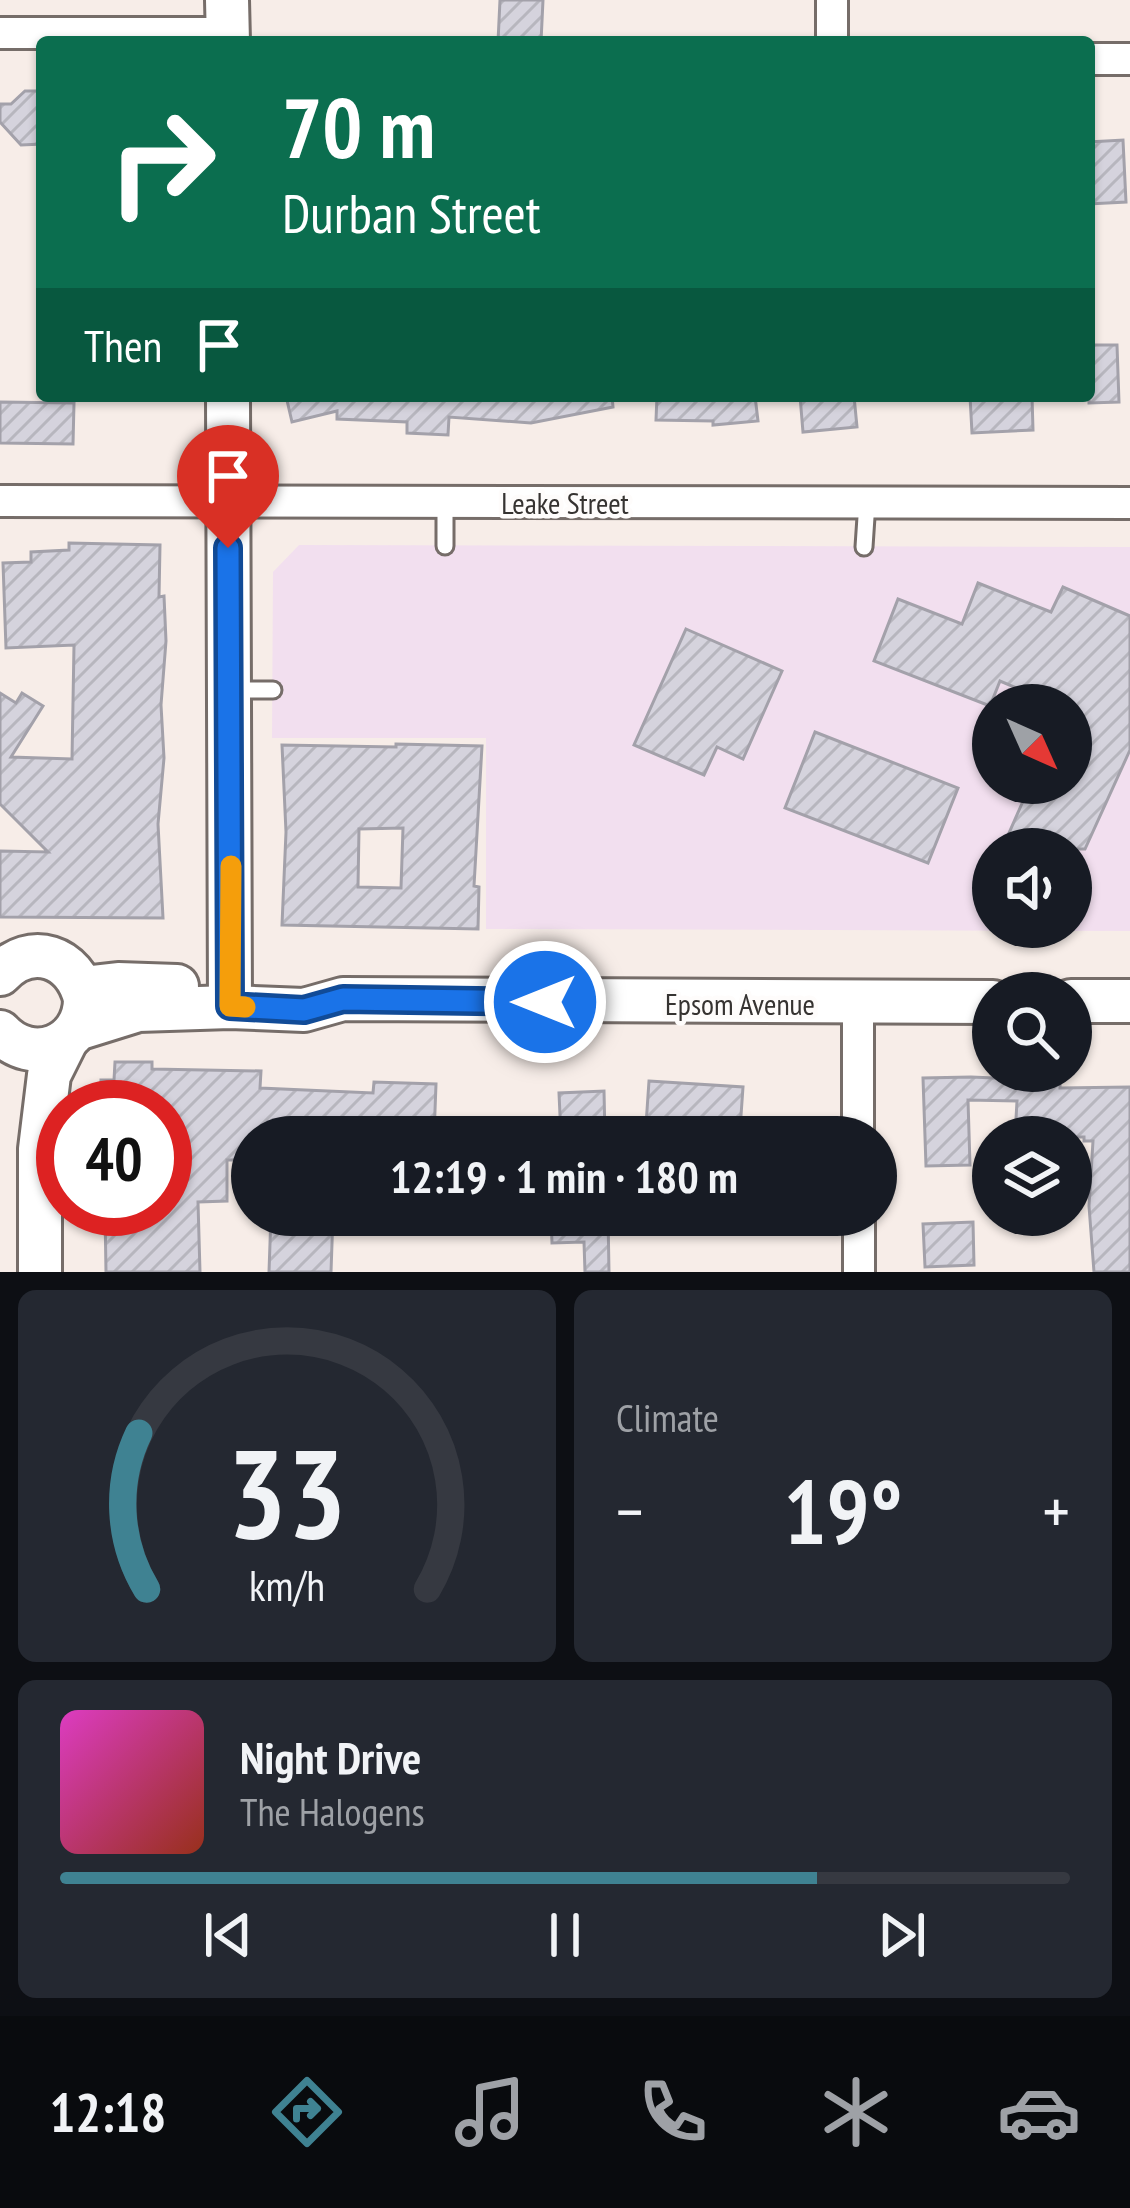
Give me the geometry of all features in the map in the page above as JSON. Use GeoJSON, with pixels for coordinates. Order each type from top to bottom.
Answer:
{"type":"FeatureCollection","features":[{"type":"Feature","properties":{"kind":"street"},"geometry":{"type":"LineString","coordinates":[[832,0],[832,36]]}},
{"type":"Feature","properties":{"kind":"street"},"geometry":{"type":"LineString","coordinates":[[0,32],[228,25]]}},
{"type":"Feature","properties":{"kind":"street"},"geometry":{"type":"LineString","coordinates":[[1095,59],[1130,59]]}},
{"type":"Feature","properties":{"kind":"street"},"geometry":{"type":"LineString","coordinates":[[228,402],[230,996]]}},
{"type":"Feature","properties":{"kind":"street","name":"Leake Street"},"geometry":{"type":"LineString","coordinates":[[0,501],[1130,503]]}},
{"type":"Feature","properties":{"kind":"street"},"geometry":{"type":"LineString","coordinates":[[0,974],[20,958],[46,956],[69,967],[75,1019],[48,1080]]}},
{"type":"Feature","properties":{"kind":"street","name":"Epsom Avenue"},"geometry":{"type":"LineString","coordinates":[[6,1038],[34,1050],[118,983],[230,996],[319,986],[343,999],[972,1002]]}},
{"type":"Feature","properties":{"kind":"street"},"geometry":{"type":"LineString","coordinates":[[1092,1001],[1130,1001]]}},
{"type":"Feature","properties":{"kind":"street"},"geometry":{"type":"LineString","coordinates":[[858,1004],[858,1116]]}},
{"type":"Feature","properties":{"kind":"street"},"geometry":{"type":"LineString","coordinates":[[6,1038],[36,1136]]}},
{"type":"Feature","properties":{"kind":"street"},"geometry":{"type":"LineString","coordinates":[[40,1236],[40,1272]]}},
{"type":"Feature","properties":{"kind":"street"},"geometry":{"type":"LineString","coordinates":[[859,1236],[859,1272]]}},
{"type":"Feature","properties":{"kind":"lane"},"geometry":{"type":"LineString","coordinates":[[445,502],[446,545]]}},
{"type":"Feature","properties":{"kind":"lane"},"geometry":{"type":"LineString","coordinates":[[864,547],[867,502]]}},
{"type":"Feature","properties":{"kind":"lane"},"geometry":{"type":"LineString","coordinates":[[230,690],[273,690]]}},
{"type":"Feature","properties":{"kind":"shaded area"},"geometry":{"type":"Polygon","coordinates":[[[299,545],[1130,547],[1130,931],[1092,931],[1092,828],[972,828],[972,931],[486,929],[486,738],[272,738],[273,572],[299,545]]]}},
{"type":"Feature","properties":{"kind":"building"},"geometry":{"type":"Polygon","coordinates":[[[500,0],[543,0],[541,36],[498,36],[500,0]]]}},
{"type":"Feature","properties":{"kind":"building"},"geometry":{"type":"Polygon","coordinates":[[[25,91],[36,91],[36,144],[21,145],[0,122],[0,104],[11,104],[25,91]]]}},
{"type":"Feature","properties":{"kind":"building"},"geometry":{"type":"Polygon","coordinates":[[[1123,140],[1126,202],[1095,204],[1095,142],[1123,140]]]}},
{"type":"Feature","properties":{"kind":"building"},"geometry":{"type":"Polygon","coordinates":[[[1095,345],[1117,345],[1119,402],[1089,403],[1095,402],[1095,345]]]}},
{"type":"Feature","properties":{"kind":"building"},"geometry":{"type":"Polygon","coordinates":[[[0,402],[74,403],[73,444],[0,443],[0,402]]]}},
{"type":"Feature","properties":{"kind":"building"},"geometry":{"type":"Polygon","coordinates":[[[287,402],[613,402],[613,407],[531,423],[449,417],[448,435],[407,433],[407,422],[337,419],[337,411],[292,422],[287,402]]]}},
{"type":"Feature","properties":{"kind":"building"},"geometry":{"type":"Polygon","coordinates":[[[657,402],[756,402],[758,421],[713,425],[713,421],[656,420],[657,402]]]}},
{"type":"Feature","properties":{"kind":"building"},"geometry":{"type":"Polygon","coordinates":[[[800,402],[855,402],[857,427],[803,432],[800,402]]]}},
{"type":"Feature","properties":{"kind":"building"},"geometry":{"type":"Polygon","coordinates":[[[970,402],[1032,402],[1033,430],[972,433],[970,402]]]}},
{"type":"Feature","properties":{"kind":"building"},"geometry":{"type":"Polygon","coordinates":[[[69,543],[160,545],[159,597],[164,596],[166,641],[158,824],[163,918],[0,917],[0,851],[48,852],[0,804],[0,693],[16,703],[22,693],[43,706],[11,757],[72,759],[74,645],[6,648],[3,563],[31,562],[31,552],[69,550],[69,543]]]}},
{"type":"Feature","properties":{"kind":"building"},"geometry":{"type":"Polygon","coordinates":[[[978,583],[1051,612],[1063,587],[1130,616],[1130,750],[1092,834],[1092,828],[1011,828],[1022,804],[1092,804],[1092,684],[972,684],[972,699],[874,661],[898,599],[962,624],[978,583]]]}},
{"type":"Feature","properties":{"kind":"building"},"geometry":{"type":"Polygon","coordinates":[[[686,629],[782,671],[743,759],[717,747],[704,775],[634,745],[686,629]]]}},
{"type":"Feature","properties":{"kind":"building"},"geometry":{"type":"Polygon","coordinates":[[[815,732],[958,788],[928,863],[785,808],[815,732]]]}},
{"type":"Feature","properties":{"kind":"building"},"geometry":{"type":"Polygon","coordinates":[[[282,745],[482,746],[474,886],[479,887],[478,929],[282,925],[286,832],[282,745]],[[403,828],[359,829],[358,887],[401,888],[403,828]]]}},
{"type":"Feature","properties":{"kind":"building"},"geometry":{"type":"Polygon","coordinates":[[[115,1062],[152,1062],[152,1069],[261,1071],[260,1088],[373,1093],[374,1082],[436,1084],[435,1116],[231,1116],[227,1201],[198,1202],[200,1272],[106,1272],[105,1236],[192,1236],[192,1080],[114,1080],[115,1062]]]}},
{"type":"Feature","properties":{"kind":"building"},"geometry":{"type":"Polygon","coordinates":[[[972,1077],[972,1092],[1092,1092],[1092,1088],[1130,1087],[1130,1272],[1094,1272],[1092,1116],[1016,1116],[1017,1101],[968,1100],[970,1165],[926,1166],[923,1078],[972,1077]]]}},
{"type":"Feature","properties":{"kind":"building"},"geometry":{"type":"Polygon","coordinates":[[[649,1081],[743,1087],[741,1116],[647,1116],[649,1081]]]}},
{"type":"Feature","properties":{"kind":"building"},"geometry":{"type":"Polygon","coordinates":[[[604,1091],[605,1116],[560,1116],[559,1093],[604,1091]]]}},
{"type":"Feature","properties":{"kind":"building"},"geometry":{"type":"Polygon","coordinates":[[[972,1222],[974,1265],[925,1267],[923,1224],[972,1222]]]}},
{"type":"Feature","properties":{"kind":"building"},"geometry":{"type":"Polygon","coordinates":[[[270,1236],[332,1236],[331,1272],[269,1272],[270,1236]]]}},
{"type":"Feature","properties":{"kind":"building"},"geometry":{"type":"Polygon","coordinates":[[[552,1236],[608,1236],[609,1272],[585,1272],[584,1242],[552,1243],[552,1236]]]}},
{"type":"Feature","properties":{"kind":"slow traffic"},"geometry":{"type":"LineString","coordinates":[[231,866],[230,1006],[245,1007]]}},
{"type":"Feature","properties":{"kind":"route"},"geometry":{"type":"LineString","coordinates":[[228,548],[230,1006],[304,1010],[343,999],[545,1002]]}}]}
